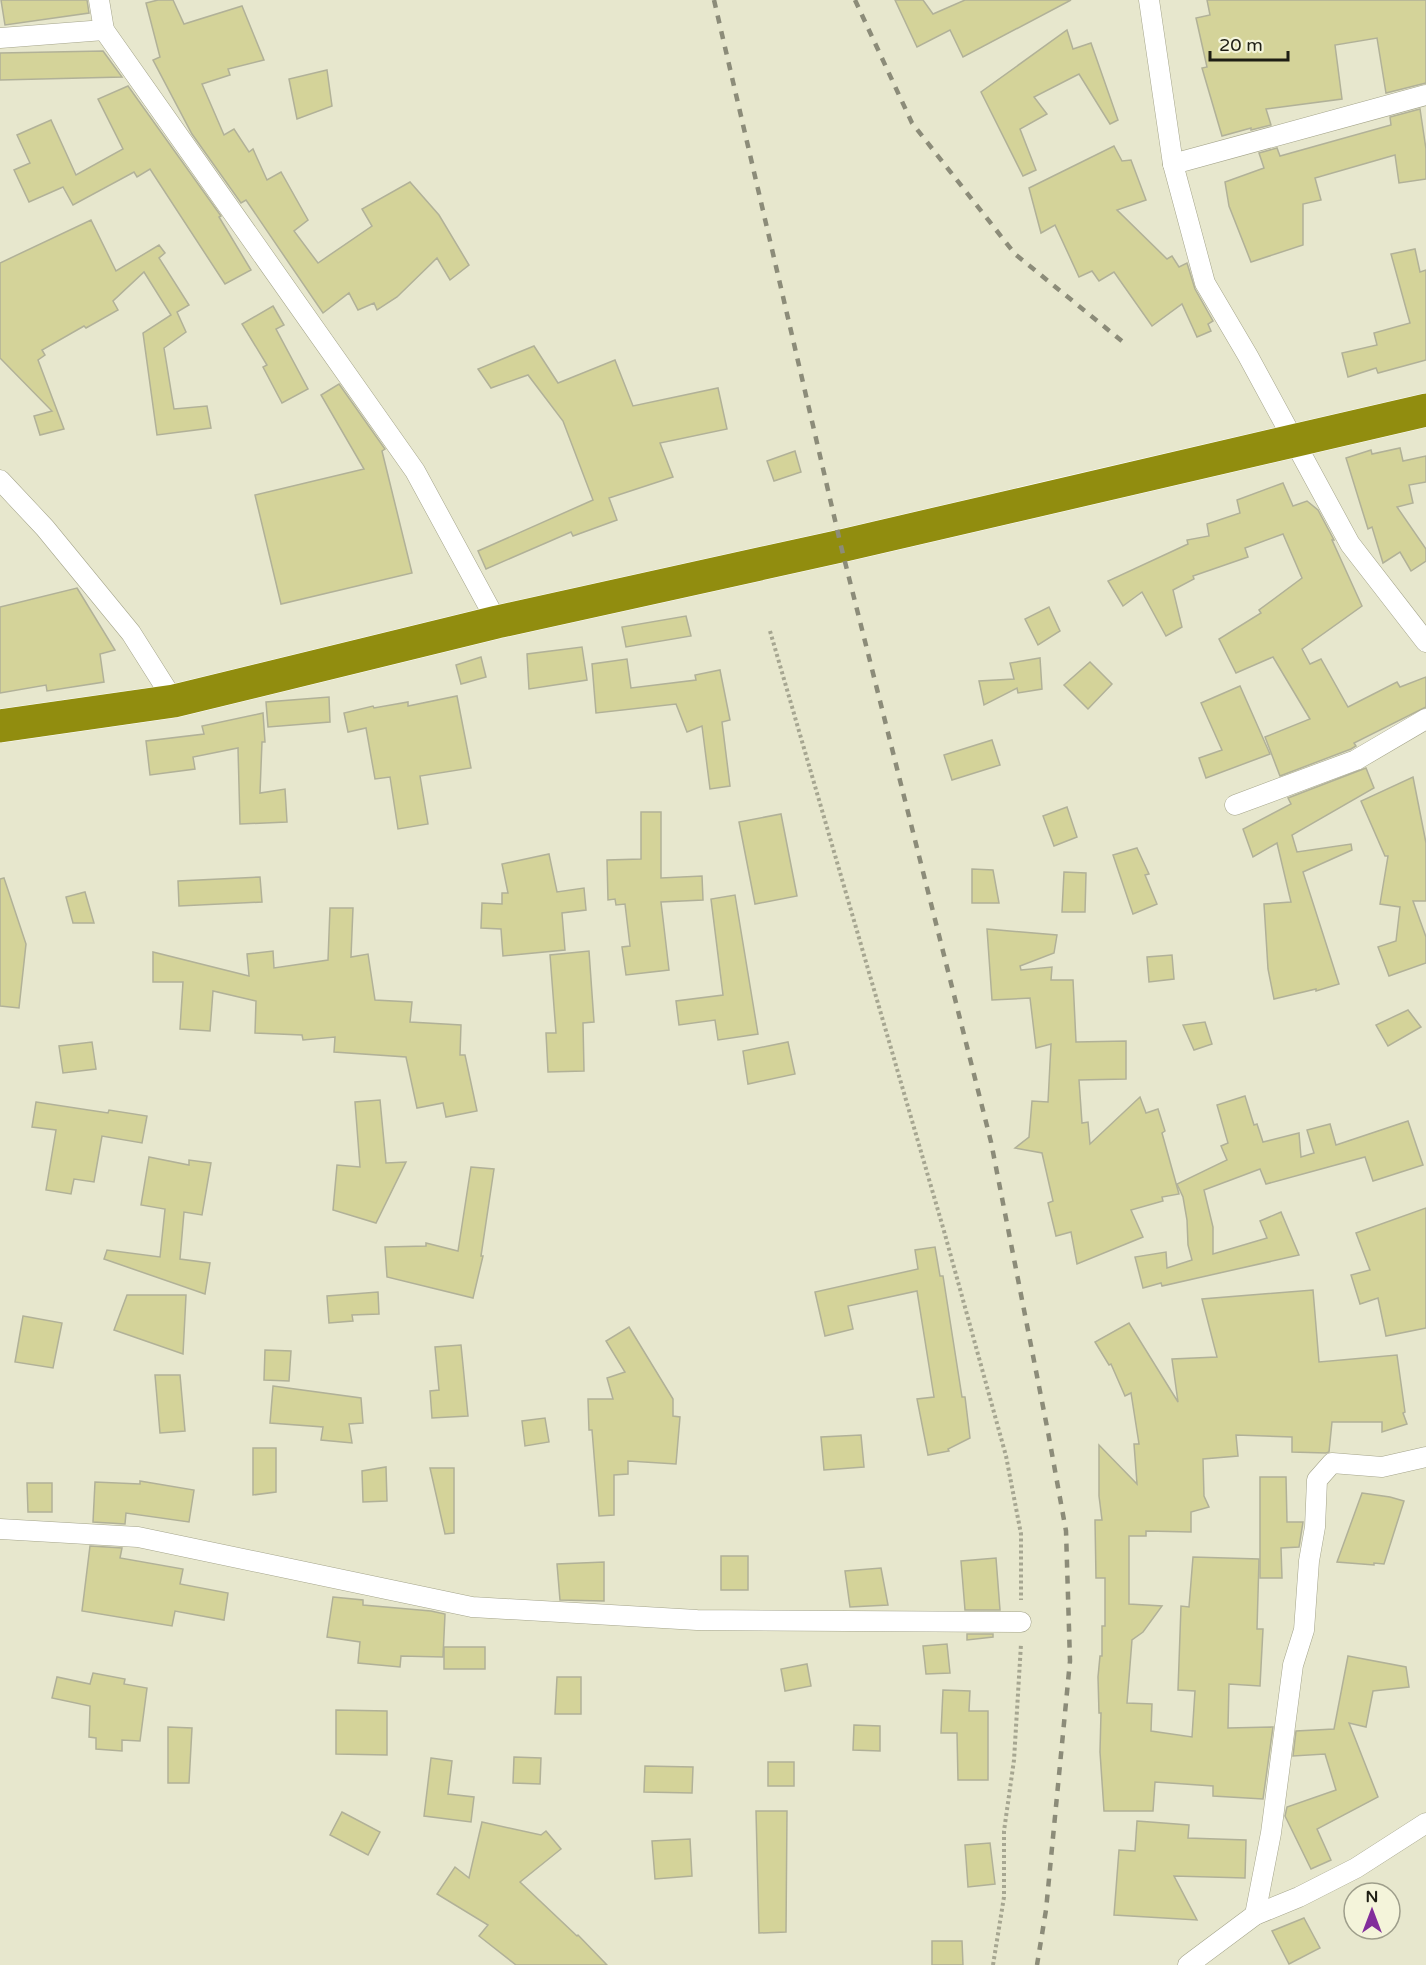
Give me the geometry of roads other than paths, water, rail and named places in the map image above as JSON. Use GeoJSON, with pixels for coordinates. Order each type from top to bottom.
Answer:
{"type":"FeatureCollection","features":[{"type":"Feature","properties":{"kind":"highway"},"geometry":{"type":"LineString","coordinates":[[0,726],[174,701],[497,622],[841,546],[1426,410]]}},
{"type":"Feature","properties":{"kind":"street"},"geometry":{"type":"LineString","coordinates":[[99,0],[104,30],[414,471],[497,622]]}},
{"type":"Feature","properties":{"kind":"street"},"geometry":{"type":"LineString","coordinates":[[1149,0],[1173,164],[1204,283],[1248,356],[1350,544],[1426,642]]}},
{"type":"Feature","properties":{"kind":"street"},"geometry":{"type":"LineString","coordinates":[[0,38],[104,30]]}},
{"type":"Feature","properties":{"kind":"street"},"geometry":{"type":"LineString","coordinates":[[1173,164],[1426,95]]}},
{"type":"Feature","properties":{"kind":"street"},"geometry":{"type":"LineString","coordinates":[[0,480],[45,528],[131,633],[174,701]]}},
{"type":"Feature","properties":{"kind":"street"},"geometry":{"type":"LineString","coordinates":[[1235,805],[1356,760],[1426,719]]}},
{"type":"Feature","properties":{"kind":"street"},"geometry":{"type":"LineString","coordinates":[[1255,1915],[1271,1833],[1293,1665],[1304,1630],[1309,1561],[1315,1527],[1317,1480],[1332,1463],[1382,1467],[1426,1457]]}},
{"type":"Feature","properties":{"kind":"street"},"geometry":{"type":"LineString","coordinates":[[0,1529],[138,1538],[472,1606],[697,1620],[1021,1622]]}},
{"type":"Feature","properties":{"kind":"street"},"geometry":{"type":"LineString","coordinates":[[1188,1965],[1255,1915],[1299,1897],[1356,1868],[1426,1822]]}},
{"type":"Feature","properties":{"kind":"railway"},"geometry":{"type":"LineString","coordinates":[[714,0],[841,546],[991,1142],[1066,1531],[1070,1661],[1046,1910],[1037,1965]]}},
{"type":"Feature","properties":{"kind":"railway"},"geometry":{"type":"LineString","coordinates":[[855,0],[912,123],[1015,254],[1128,346]]}}]}
